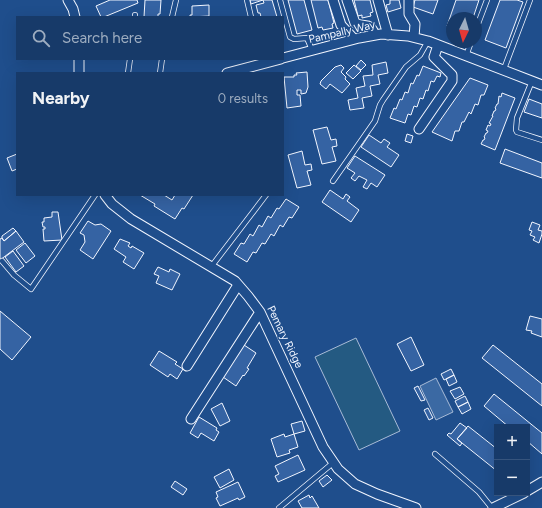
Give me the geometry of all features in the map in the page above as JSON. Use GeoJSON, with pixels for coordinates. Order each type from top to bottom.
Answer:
{"type":"FeatureCollection","features":[{"type":"Feature","properties":{"kind":"street"},"geometry":{"type":"LineString","coordinates":[[68,0],[75,16]]}},
{"type":"Feature","properties":{"kind":"street"},"geometry":{"type":"LineString","coordinates":[[333,0],[341,25],[354,39]]}},
{"type":"Feature","properties":{"kind":"street"},"geometry":{"type":"LineString","coordinates":[[347,0],[355,23],[360,25],[369,25],[375,35]]}},
{"type":"Feature","properties":{"kind":"street"},"geometry":{"type":"LineString","coordinates":[[378,0],[388,34]]}},
{"type":"Feature","properties":{"kind":"street"},"geometry":{"type":"LineString","coordinates":[[409,0],[409,14],[415,24],[414,37]]}},
{"type":"Feature","properties":{"kind":"street","name":"Pampally Way"},"geometry":{"type":"LineString","coordinates":[[284,57],[354,39],[388,34],[414,37],[428,41],[504,69],[542,85]]}},
{"type":"Feature","properties":{"kind":"street"},"geometry":{"type":"LineString","coordinates":[[418,129],[452,81],[452,76],[434,57],[438,45]]}},
{"type":"Feature","properties":{"kind":"street"},"geometry":{"type":"LineString","coordinates":[[79,60],[79,72]]}},
{"type":"Feature","properties":{"kind":"street","name":"Pampally Way"},"geometry":{"type":"LineString","coordinates":[[237,72],[256,69],[276,60]]}},
{"type":"Feature","properties":{"kind":"street","name":"Pemary Ridge"},"geometry":{"type":"LineString","coordinates":[[106,196],[112,204],[131,219],[234,281],[238,285],[260,312],[323,448],[338,469],[355,484],[377,494],[416,508]]}},
{"type":"Feature","properties":{"kind":"street"},"geometry":{"type":"LineString","coordinates":[[186,366],[238,285]]}},
{"type":"Feature","properties":{"kind":"street"},"geometry":{"type":"LineString","coordinates":[[191,419],[260,312]]}},
{"type":"Feature","properties":{"kind":"street"},"geometry":{"type":"LineString","coordinates":[[530,490],[542,482]]}},
{"type":"Feature","properties":{"kind":"street"},"geometry":{"type":"LineString","coordinates":[[492,508],[518,496]]}},
{"type":"Feature","properties":{"kind":"lane"},"geometry":{"type":"LineString","coordinates":[[172,16],[176,0]]}},
{"type":"Feature","properties":{"kind":"lane"},"geometry":{"type":"LineString","coordinates":[[247,0],[251,16]]}},
{"type":"Feature","properties":{"kind":"lane"},"geometry":{"type":"LineString","coordinates":[[280,0],[290,37],[294,39],[307,38],[312,50]]}},
{"type":"Feature","properties":{"kind":"lane"},"geometry":{"type":"LineString","coordinates":[[482,13],[487,0]]}},
{"type":"Feature","properties":{"kind":"lane"},"geometry":{"type":"LineString","coordinates":[[504,69],[530,0]]}},
{"type":"Feature","properties":{"kind":"lane"},"geometry":{"type":"LineString","coordinates":[[333,181],[376,121],[380,105],[383,100],[406,67],[420,55],[428,41]]}},
{"type":"Feature","properties":{"kind":"lane"},"geometry":{"type":"LineString","coordinates":[[466,56],[469,48]]}},
{"type":"Feature","properties":{"kind":"lane"},"geometry":{"type":"LineString","coordinates":[[128,72],[130,60]]}},
{"type":"Feature","properties":{"kind":"lane"},"geometry":{"type":"LineString","coordinates":[[160,72],[162,60]]}},
{"type":"Feature","properties":{"kind":"lane"},"geometry":{"type":"LineString","coordinates":[[532,80],[517,118],[516,130],[517,132],[542,140]]}},
{"type":"Feature","properties":{"kind":"lane"},"geometry":{"type":"LineString","coordinates":[[2,261],[14,275],[31,289],[94,196]]}},
{"type":"Feature","properties":{"kind":"lane"},"geometry":{"type":"LineString","coordinates":[[211,268],[265,196]]}},
{"type":"Feature","properties":{"kind":"lane"},"geometry":{"type":"LineString","coordinates":[[435,454],[479,492],[492,508]]}},
{"type":"Feature","properties":{"kind":"lane"},"geometry":{"type":"LineString","coordinates":[[279,508],[334,462]]}},
{"type":"Feature","properties":{"kind":"shaded area"},"geometry":{"type":"Polygon","coordinates":[[[356,338],[400,431],[359,450],[315,357],[356,338]]]}},
{"type":"Feature","properties":{"kind":"shaded area"},"geometry":{"type":"Polygon","coordinates":[[[436,378],[453,412],[436,420],[420,386],[436,378]]]}},
{"type":"Feature","properties":{"kind":"building"},"geometry":{"type":"Polygon","coordinates":[[[110,0],[137,0],[138,3],[106,16],[101,16],[96,6],[110,0]]]}},
{"type":"Feature","properties":{"kind":"building"},"geometry":{"type":"Polygon","coordinates":[[[145,0],[161,0],[160,14],[158,14],[158,16],[144,16],[145,0]]]}},
{"type":"Feature","properties":{"kind":"building"},"geometry":{"type":"Polygon","coordinates":[[[250,0],[263,0],[251,4],[250,0]]]}},
{"type":"Feature","properties":{"kind":"building"},"geometry":{"type":"Polygon","coordinates":[[[263,0],[272,0],[277,16],[261,16],[260,13],[258,13],[256,5],[264,3],[263,0]]]}},
{"type":"Feature","properties":{"kind":"building"},"geometry":{"type":"Polygon","coordinates":[[[288,0],[304,0],[312,30],[297,34],[288,0]]]}},
{"type":"Feature","properties":{"kind":"building"},"geometry":{"type":"Polygon","coordinates":[[[311,0],[328,0],[334,23],[332,24],[333,28],[323,30],[322,27],[318,28],[311,0]]]}},
{"type":"Feature","properties":{"kind":"building"},"geometry":{"type":"Polygon","coordinates":[[[354,0],[370,0],[373,12],[370,13],[371,16],[362,18],[362,15],[358,16],[354,0]]]}},
{"type":"Feature","properties":{"kind":"building"},"geometry":{"type":"Polygon","coordinates":[[[390,0],[399,0],[401,8],[388,12],[386,5],[390,4],[390,0]]]}},
{"type":"Feature","properties":{"kind":"building"},"geometry":{"type":"Polygon","coordinates":[[[415,0],[438,0],[433,14],[413,7],[415,0]]]}},
{"type":"Feature","properties":{"kind":"building"},"geometry":{"type":"Polygon","coordinates":[[[456,0],[479,0],[475,12],[452,12],[456,0]]]}},
{"type":"Feature","properties":{"kind":"building"},"geometry":{"type":"Polygon","coordinates":[[[500,0],[517,0],[523,2],[506,48],[485,40],[500,0]]]}},
{"type":"Feature","properties":{"kind":"building"},"geometry":{"type":"Polygon","coordinates":[[[209,5],[209,16],[190,16],[192,15],[192,6],[209,5]]]}},
{"type":"Feature","properties":{"kind":"building"},"geometry":{"type":"Polygon","coordinates":[[[361,60],[366,65],[361,70],[356,66],[361,60]]]}},
{"type":"Feature","properties":{"kind":"building"},"geometry":{"type":"Polygon","coordinates":[[[386,62],[388,73],[378,75],[380,84],[370,86],[372,96],[362,98],[364,108],[350,110],[348,100],[358,98],[356,88],[365,86],[363,76],[373,75],[372,65],[386,62]]]}},
{"type":"Feature","properties":{"kind":"building"},"geometry":{"type":"Polygon","coordinates":[[[341,65],[344,68],[341,72],[350,84],[342,93],[330,84],[326,89],[320,84],[321,81],[335,67],[341,65]]]}},
{"type":"Feature","properties":{"kind":"building"},"geometry":{"type":"Polygon","coordinates":[[[354,65],[361,71],[353,79],[346,73],[354,65]]]}},
{"type":"Feature","properties":{"kind":"building"},"geometry":{"type":"Polygon","coordinates":[[[423,66],[441,73],[440,77],[437,76],[434,82],[431,81],[428,91],[426,90],[423,99],[420,98],[417,107],[414,106],[411,115],[408,114],[405,123],[390,118],[394,108],[396,109],[405,92],[408,93],[411,83],[413,84],[417,75],[419,76],[423,66]]]}},
{"type":"Feature","properties":{"kind":"building"},"geometry":{"type":"Polygon","coordinates":[[[307,72],[308,87],[306,93],[301,94],[301,90],[297,90],[297,95],[300,95],[301,106],[287,108],[284,77],[294,77],[294,75],[297,75],[296,73],[307,72]]]}},
{"type":"Feature","properties":{"kind":"building"},"geometry":{"type":"Polygon","coordinates":[[[470,78],[488,85],[484,95],[481,95],[478,105],[475,104],[471,114],[469,112],[464,122],[462,122],[459,131],[455,131],[452,141],[432,132],[470,78]]]}},
{"type":"Feature","properties":{"kind":"building"},"geometry":{"type":"Polygon","coordinates":[[[502,93],[515,98],[495,150],[481,144],[488,131],[486,130],[488,125],[490,126],[491,124],[489,123],[498,104],[499,96],[501,97],[502,93]]]}},
{"type":"Feature","properties":{"kind":"building"},"geometry":{"type":"Polygon","coordinates":[[[529,99],[542,104],[542,118],[524,112],[529,99]]]}},
{"type":"Feature","properties":{"kind":"building"},"geometry":{"type":"Polygon","coordinates":[[[327,127],[331,140],[336,139],[337,146],[332,147],[336,161],[322,164],[313,130],[327,127]]]}},
{"type":"Feature","properties":{"kind":"building"},"geometry":{"type":"Polygon","coordinates":[[[407,134],[413,136],[411,143],[405,141],[407,134]]]}},
{"type":"Feature","properties":{"kind":"building"},"geometry":{"type":"Polygon","coordinates":[[[369,135],[381,143],[384,139],[390,143],[387,147],[399,155],[391,167],[361,147],[369,135]]]}},
{"type":"Feature","properties":{"kind":"building"},"geometry":{"type":"Polygon","coordinates":[[[505,149],[542,163],[542,178],[500,163],[505,149]]]}},
{"type":"Feature","properties":{"kind":"building"},"geometry":{"type":"Polygon","coordinates":[[[302,151],[305,165],[311,164],[312,170],[307,171],[311,185],[297,188],[288,155],[302,151]]]}},
{"type":"Feature","properties":{"kind":"building"},"geometry":{"type":"Polygon","coordinates":[[[16,154],[16,169],[12,171],[7,158],[16,154]]]}},
{"type":"Feature","properties":{"kind":"building"},"geometry":{"type":"Polygon","coordinates":[[[355,156],[385,175],[377,187],[371,183],[367,189],[363,187],[367,180],[359,176],[355,181],[351,178],[355,173],[347,168],[355,156]]]}},
{"type":"Feature","properties":{"kind":"building"},"geometry":{"type":"Polygon","coordinates":[[[330,190],[343,199],[346,194],[350,197],[347,201],[359,210],[351,222],[322,202],[330,190]]]}},
{"type":"Feature","properties":{"kind":"building"},"geometry":{"type":"Polygon","coordinates":[[[142,196],[166,196],[172,200],[174,196],[192,196],[175,219],[154,206],[155,204],[142,196]]]}},
{"type":"Feature","properties":{"kind":"building"},"geometry":{"type":"Polygon","coordinates":[[[286,199],[299,207],[292,218],[289,217],[283,227],[280,225],[274,236],[271,234],[265,244],[262,243],[256,253],[253,252],[247,262],[234,254],[241,243],[244,244],[250,234],[253,236],[259,225],[262,227],[268,216],[271,218],[277,208],[279,209],[286,199]]]}},
{"type":"Feature","properties":{"kind":"building"},"geometry":{"type":"Polygon","coordinates":[[[52,212],[58,212],[62,240],[44,241],[43,229],[45,229],[45,227],[43,227],[42,222],[44,222],[44,218],[52,217],[52,212]]]}},
{"type":"Feature","properties":{"kind":"building"},"geometry":{"type":"Polygon","coordinates":[[[88,221],[95,225],[101,224],[111,231],[93,259],[80,250],[85,242],[84,235],[80,233],[88,221]]]}},
{"type":"Feature","properties":{"kind":"building"},"geometry":{"type":"Polygon","coordinates":[[[532,222],[540,225],[538,230],[542,231],[539,243],[533,240],[535,237],[530,235],[532,231],[529,230],[532,222]]]}},
{"type":"Feature","properties":{"kind":"building"},"geometry":{"type":"Polygon","coordinates":[[[13,228],[16,231],[4,241],[2,236],[13,228]]]}},
{"type":"Feature","properties":{"kind":"building"},"geometry":{"type":"Polygon","coordinates":[[[16,231],[24,242],[0,260],[0,239],[2,238],[4,241],[16,231]]]}},
{"type":"Feature","properties":{"kind":"building"},"geometry":{"type":"Polygon","coordinates":[[[120,239],[130,243],[128,246],[131,248],[132,246],[144,253],[134,269],[123,262],[126,257],[114,249],[120,239]]]}},
{"type":"Feature","properties":{"kind":"building"},"geometry":{"type":"Polygon","coordinates":[[[25,243],[35,256],[26,263],[16,250],[25,243]]]}},
{"type":"Feature","properties":{"kind":"building"},"geometry":{"type":"Polygon","coordinates":[[[13,251],[24,266],[16,272],[5,257],[13,251]]]}},
{"type":"Feature","properties":{"kind":"building"},"geometry":{"type":"Polygon","coordinates":[[[158,267],[169,272],[170,269],[180,274],[172,290],[156,283],[159,276],[154,274],[158,267]]]}},
{"type":"Feature","properties":{"kind":"building"},"geometry":{"type":"Polygon","coordinates":[[[0,311],[31,337],[12,360],[0,349],[0,311]]]}},
{"type":"Feature","properties":{"kind":"building"},"geometry":{"type":"Polygon","coordinates":[[[530,316],[542,319],[542,337],[531,333],[532,331],[526,330],[530,316]]]}},
{"type":"Feature","properties":{"kind":"building"},"geometry":{"type":"Polygon","coordinates":[[[411,337],[424,365],[411,371],[397,344],[411,337]]]}},
{"type":"Feature","properties":{"kind":"building"},"geometry":{"type":"Polygon","coordinates":[[[244,345],[256,353],[247,368],[249,369],[236,386],[223,377],[244,345]]]}},
{"type":"Feature","properties":{"kind":"building"},"geometry":{"type":"Polygon","coordinates":[[[493,345],[542,384],[542,406],[482,358],[493,345]]]}},
{"type":"Feature","properties":{"kind":"building"},"geometry":{"type":"Polygon","coordinates":[[[159,351],[177,362],[175,364],[183,369],[177,379],[170,374],[168,377],[150,365],[159,351]]]}},
{"type":"Feature","properties":{"kind":"building"},"geometry":{"type":"Polygon","coordinates":[[[451,369],[454,375],[444,380],[441,374],[451,369]]]}},
{"type":"Feature","properties":{"kind":"building"},"geometry":{"type":"Polygon","coordinates":[[[454,375],[457,382],[449,386],[446,379],[454,375]]]}},
{"type":"Feature","properties":{"kind":"building"},"geometry":{"type":"Polygon","coordinates":[[[418,386],[425,400],[421,401],[414,388],[418,386]]]}},
{"type":"Feature","properties":{"kind":"building"},"geometry":{"type":"Polygon","coordinates":[[[460,387],[464,394],[455,399],[450,391],[460,387]]]}},
{"type":"Feature","properties":{"kind":"building"},"geometry":{"type":"Polygon","coordinates":[[[494,394],[542,433],[542,454],[530,444],[530,424],[505,424],[484,406],[494,394]]]}},
{"type":"Feature","properties":{"kind":"building"},"geometry":{"type":"Polygon","coordinates":[[[465,396],[468,402],[458,407],[455,401],[465,396]]]}},
{"type":"Feature","properties":{"kind":"building"},"geometry":{"type":"Polygon","coordinates":[[[468,402],[471,409],[462,414],[458,407],[468,402]]]}},
{"type":"Feature","properties":{"kind":"building"},"geometry":{"type":"Polygon","coordinates":[[[222,403],[230,421],[220,426],[211,409],[222,403]]]}},
{"type":"Feature","properties":{"kind":"building"},"geometry":{"type":"Polygon","coordinates":[[[428,408],[433,418],[429,420],[424,410],[428,408]]]}},
{"type":"Feature","properties":{"kind":"building"},"geometry":{"type":"Polygon","coordinates":[[[199,417],[217,428],[216,430],[219,432],[214,441],[201,433],[198,438],[190,433],[199,417]]]}},
{"type":"Feature","properties":{"kind":"building"},"geometry":{"type":"Polygon","coordinates":[[[302,421],[305,431],[294,434],[291,424],[302,421]]]}},
{"type":"Feature","properties":{"kind":"building"},"geometry":{"type":"Polygon","coordinates":[[[460,423],[467,428],[457,439],[462,443],[460,446],[447,435],[449,433],[451,434],[460,423]]]}},
{"type":"Feature","properties":{"kind":"building"},"geometry":{"type":"Polygon","coordinates":[[[468,426],[494,447],[494,469],[457,439],[468,426]]]}},
{"type":"Feature","properties":{"kind":"building"},"geometry":{"type":"Polygon","coordinates":[[[284,434],[285,437],[294,434],[298,447],[289,450],[290,453],[277,457],[271,439],[284,434]]]}},
{"type":"Feature","properties":{"kind":"building"},"geometry":{"type":"Polygon","coordinates":[[[298,455],[305,470],[278,482],[275,476],[279,474],[275,466],[298,455]]]}},
{"type":"Feature","properties":{"kind":"building"},"geometry":{"type":"Polygon","coordinates":[[[229,469],[234,480],[220,488],[214,477],[229,469]]]}},
{"type":"Feature","properties":{"kind":"building"},"geometry":{"type":"Polygon","coordinates":[[[327,475],[332,480],[323,487],[319,481],[327,475]]]}},
{"type":"Feature","properties":{"kind":"building"},"geometry":{"type":"Polygon","coordinates":[[[175,481],[187,489],[183,495],[171,487],[175,481]]]}},
{"type":"Feature","properties":{"kind":"building"},"geometry":{"type":"Polygon","coordinates":[[[238,482],[245,497],[239,500],[238,498],[220,506],[216,498],[218,497],[216,492],[238,482]]]}},
{"type":"Feature","properties":{"kind":"building"},"geometry":{"type":"Polygon","coordinates":[[[309,495],[310,498],[312,496],[319,508],[302,508],[298,501],[309,495]]]}}]}
